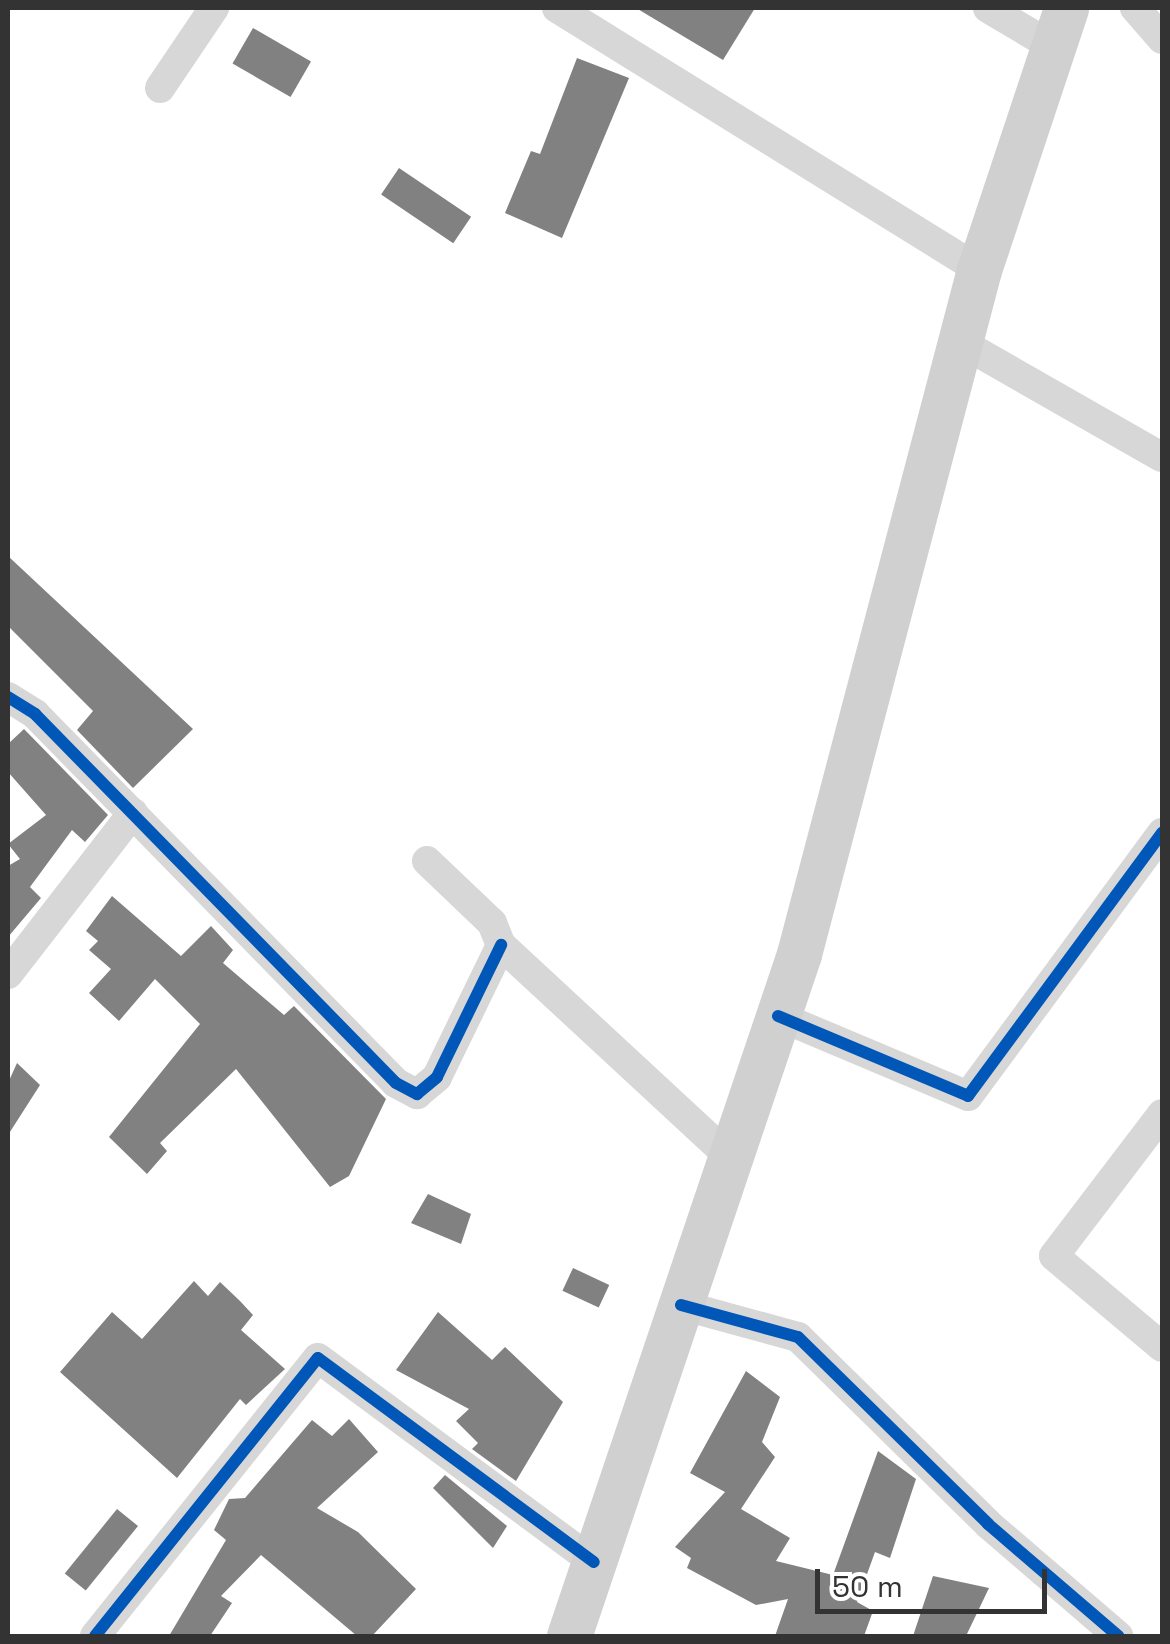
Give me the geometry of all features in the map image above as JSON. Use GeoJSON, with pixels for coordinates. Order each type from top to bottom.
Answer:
{"type":"FeatureCollection","features":[{"type":"Feature","properties":{"kind":"main road"},"geometry":{"type":"LineString","coordinates":[[569,1636],[778,1016],[978,270],[1060,28]]}},
{"type":"Feature","properties":{"kind":"street"},"geometry":{"type":"LineString","coordinates":[[160,88],[214,8]]}},
{"type":"Feature","properties":{"kind":"street"},"geometry":{"type":"LineString","coordinates":[[557,8],[978,270]]}},
{"type":"Feature","properties":{"kind":"street"},"geometry":{"type":"LineString","coordinates":[[988,8],[1060,28]]}},
{"type":"Feature","properties":{"kind":"street"},"geometry":{"type":"LineString","coordinates":[[1134,8],[1162,40]]}},
{"type":"Feature","properties":{"kind":"street"},"geometry":{"type":"LineString","coordinates":[[960,342],[1162,456]]}},
{"type":"Feature","properties":{"kind":"street"},"geometry":{"type":"LineString","coordinates":[[9,701],[35,714],[396,1083],[418,1094],[438,1077],[501,945]]}},
{"type":"Feature","properties":{"kind":"street"},"geometry":{"type":"LineString","coordinates":[[8,974],[132,814]]}},
{"type":"Feature","properties":{"kind":"street"},"geometry":{"type":"LineString","coordinates":[[778,1016],[968,1096],[1162,833]]}},
{"type":"Feature","properties":{"kind":"street"},"geometry":{"type":"LineString","coordinates":[[427,861],[492,923],[501,945],[730,1157]]}},
{"type":"Feature","properties":{"kind":"street"},"geometry":{"type":"LineString","coordinates":[[1162,1114],[1054,1256],[1162,1347]]}},
{"type":"Feature","properties":{"kind":"street"},"geometry":{"type":"LineString","coordinates":[[681,1305],[798,1337],[988,1524],[1118,1636]]}},
{"type":"Feature","properties":{"kind":"street"},"geometry":{"type":"LineString","coordinates":[[94,1636],[318,1358],[594,1562]]}},
{"type":"Feature","properties":{"kind":"building"},"geometry":{"type":"Polygon","coordinates":[[[636,8],[755,8],[723,60],[636,8]]]}},
{"type":"Feature","properties":{"kind":"building"},"geometry":{"type":"Polygon","coordinates":[[[253,28],[311,62],[291,97],[232,64],[253,28]]]}},
{"type":"Feature","properties":{"kind":"building"},"geometry":{"type":"Polygon","coordinates":[[[577,58],[629,78],[562,238],[505,213],[531,151],[540,154],[577,58]]]}},
{"type":"Feature","properties":{"kind":"building"},"geometry":{"type":"Polygon","coordinates":[[[399,168],[471,217],[453,243],[381,195],[399,168]]]}},
{"type":"Feature","properties":{"kind":"building"},"geometry":{"type":"Polygon","coordinates":[[[8,556],[193,729],[133,788],[77,730],[93,711],[8,626],[8,556]]]}},
{"type":"Feature","properties":{"kind":"building"},"geometry":{"type":"Polygon","coordinates":[[[24,729],[108,815],[85,842],[72,830],[30,887],[41,898],[8,937],[8,866],[20,859],[8,844],[46,815],[8,772],[8,744],[24,729]]]}},
{"type":"Feature","properties":{"kind":"building"},"geometry":{"type":"Polygon","coordinates":[[[112,896],[181,956],[211,926],[233,950],[223,963],[284,1015],[294,1006],[386,1099],[349,1176],[330,1187],[236,1069],[160,1143],[167,1151],[147,1174],[109,1137],[200,1024],[155,979],[119,1021],[89,993],[111,969],[89,950],[98,941],[86,931],[112,896]]]}},
{"type":"Feature","properties":{"kind":"building"},"geometry":{"type":"Polygon","coordinates":[[[17,1063],[40,1085],[8,1135],[8,1083],[17,1063]]]}},
{"type":"Feature","properties":{"kind":"building"},"geometry":{"type":"Polygon","coordinates":[[[428,1194],[471,1214],[461,1244],[411,1223],[428,1194]]]}},
{"type":"Feature","properties":{"kind":"building"},"geometry":{"type":"Polygon","coordinates":[[[573,1268],[609,1285],[599,1308],[562,1291],[573,1268]]]}},
{"type":"Feature","properties":{"kind":"building"},"geometry":{"type":"Polygon","coordinates":[[[194,1281],[208,1296],[220,1282],[240,1301],[253,1315],[241,1330],[285,1369],[246,1405],[240,1399],[177,1478],[60,1372],[112,1312],[142,1339],[194,1281]]]}},
{"type":"Feature","properties":{"kind":"building"},"geometry":{"type":"Polygon","coordinates":[[[438,1312],[492,1360],[505,1347],[563,1402],[516,1481],[472,1449],[478,1443],[456,1421],[469,1409],[396,1370],[438,1312]]]}},
{"type":"Feature","properties":{"kind":"building"},"geometry":{"type":"Polygon","coordinates":[[[746,1371],[780,1397],[762,1442],[775,1457],[741,1509],[790,1538],[776,1561],[833,1575],[878,1451],[916,1479],[890,1558],[875,1552],[857,1602],[873,1611],[864,1636],[775,1636],[788,1599],[756,1605],[687,1568],[691,1558],[675,1547],[725,1492],[690,1473],[746,1371]]]}},
{"type":"Feature","properties":{"kind":"building"},"geometry":{"type":"Polygon","coordinates":[[[349,1419],[378,1452],[317,1508],[358,1532],[416,1589],[372,1636],[357,1636],[261,1555],[221,1596],[232,1603],[210,1636],[169,1636],[226,1540],[214,1530],[229,1499],[245,1498],[312,1420],[332,1436],[349,1419]]]}},
{"type":"Feature","properties":{"kind":"building"},"geometry":{"type":"Polygon","coordinates":[[[445,1475],[507,1526],[493,1548],[433,1488],[445,1475]]]}},
{"type":"Feature","properties":{"kind":"building"},"geometry":{"type":"Polygon","coordinates":[[[117,1509],[138,1526],[86,1590],[65,1574],[117,1509]]]}},
{"type":"Feature","properties":{"kind":"building"},"geometry":{"type":"Polygon","coordinates":[[[933,1576],[989,1588],[966,1636],[913,1636],[933,1576]]]}},
{"type":"Feature","properties":{"kind":"cycle path"},"geometry":{"type":"LineString","coordinates":[[8,697],[35,714],[396,1083],[417,1094],[437,1077],[501,945]]}},
{"type":"Feature","properties":{"kind":"cycle path"},"geometry":{"type":"LineString","coordinates":[[778,1016],[968,1096],[1162,833]]}},
{"type":"Feature","properties":{"kind":"cycle path"},"geometry":{"type":"LineString","coordinates":[[681,1305],[798,1337],[988,1524],[1118,1636]]}},
{"type":"Feature","properties":{"kind":"cycle path"},"geometry":{"type":"LineString","coordinates":[[95,1636],[318,1358],[594,1562]]}}]}
